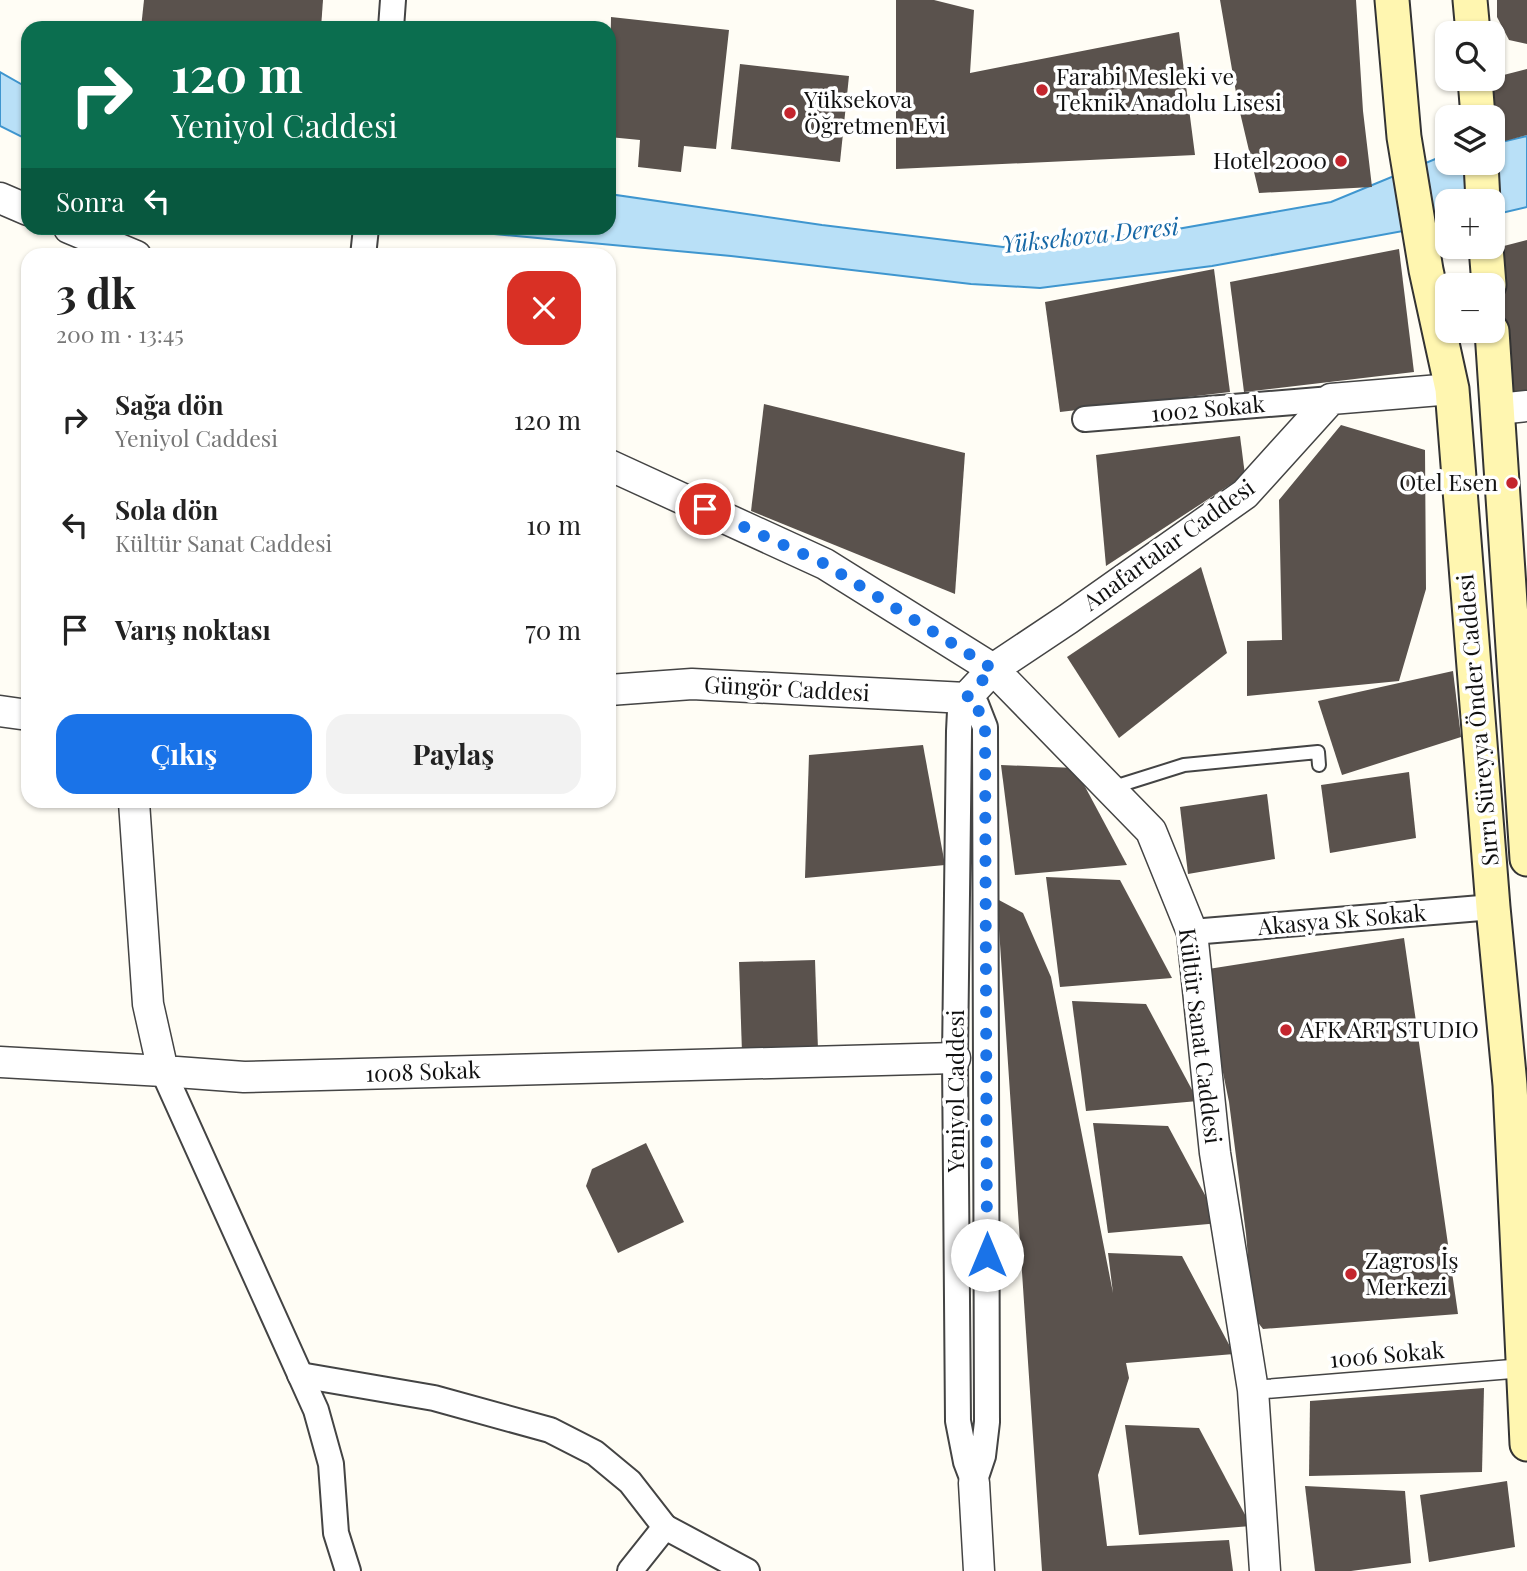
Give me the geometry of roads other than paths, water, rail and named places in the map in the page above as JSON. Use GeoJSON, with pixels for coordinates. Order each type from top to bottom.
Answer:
{"type":"FeatureCollection","features":[{"type":"Feature","properties":{"kind":"main road","name":"Sırrı Süreyya Önder Caddesi"},"geometry":{"type":"LineString","coordinates":[[1392,0],[1404,137],[1426,270],[1452,389],[1493,907],[1510,1085],[1527,1444]]}},
{"type":"Feature","properties":{"kind":"main road"},"geometry":{"type":"LineString","coordinates":[[1470,0],[1472,21]]}},
{"type":"Feature","properties":{"kind":"main road","name":"Sırrı Süreyya Önder Caddesi"},"geometry":{"type":"LineString","coordinates":[[1495,343],[1513,408],[1527,859]]}},
{"type":"Feature","properties":{"kind":"street"},"geometry":{"type":"LineString","coordinates":[[392,21],[393,0]]}},
{"type":"Feature","properties":{"kind":"street"},"geometry":{"type":"LineString","coordinates":[[0,198],[21,207]]}},
{"type":"Feature","properties":{"kind":"street"},"geometry":{"type":"LineString","coordinates":[[86,235],[117,248]]}},
{"type":"Feature","properties":{"kind":"street"},"geometry":{"type":"LineString","coordinates":[[1331,399],[1452,389]]}},
{"type":"Feature","properties":{"kind":"street","name":"1002 Sokak"},"geometry":{"type":"LineString","coordinates":[[1085,419],[1331,399]]}},
{"type":"Feature","properties":{"kind":"street","name":"Anafartalar Caddesi"},"geometry":{"type":"LineString","coordinates":[[993,669],[1245,494],[1331,399]]}},
{"type":"Feature","properties":{"kind":"street","name":"Kültür Sanat Caddesi"},"geometry":{"type":"LineString","coordinates":[[616,468],[825,564],[993,669],[1152,831],[1192,932],[1214,1153],[1254,1390],[1265,1571]]}},
{"type":"Feature","properties":{"kind":"street"},"geometry":{"type":"LineString","coordinates":[[966,698],[993,669]]}},
{"type":"Feature","properties":{"kind":"street","name":"Güngör Caddesi"},"geometry":{"type":"LineString","coordinates":[[616,689],[692,684],[966,698]]}},
{"type":"Feature","properties":{"kind":"street","name":"Yeniyol Caddesi"},"geometry":{"type":"LineString","coordinates":[[974,1483],[983,1456],[987,1422],[985,727],[976,704],[966,698],[960,711],[959,731],[955,1058],[958,1421],[966,1462],[974,1483],[979,1571]]}},
{"type":"Feature","properties":{"kind":"street"},"geometry":{"type":"LineString","coordinates":[[0,711],[21,714]]}},
{"type":"Feature","properties":{"kind":"street"},"geometry":{"type":"LineString","coordinates":[[134,808],[148,1004],[163,1071],[316,1410],[331,1464],[336,1533],[348,1571]]}},
{"type":"Feature","properties":{"kind":"street","name":"Akasya Sk Sokak"},"geometry":{"type":"LineString","coordinates":[[1192,932],[1493,907]]}},
{"type":"Feature","properties":{"kind":"street","name":"1008 Sokak"},"geometry":{"type":"LineString","coordinates":[[0,1062],[244,1077],[955,1058]]}},
{"type":"Feature","properties":{"kind":"street","name":"1006 Sokak"},"geometry":{"type":"LineString","coordinates":[[1254,1390],[1524,1368]]}},
{"type":"Feature","properties":{"kind":"street"},"geometry":{"type":"LineString","coordinates":[[300,1376],[434,1398],[550,1430],[595,1453],[630,1482],[665,1527],[747,1571]]}},
{"type":"Feature","properties":{"kind":"street"},"geometry":{"type":"LineString","coordinates":[[630,1571],[665,1527]]}},
{"type":"Feature","properties":{"kind":"lane"},"geometry":{"type":"LineString","coordinates":[[1111,788],[1184,765],[1318,752],[1319,765]]}},
{"type":"Feature","properties":{"kind":"water"},"geometry":{"type":"Polygon","coordinates":[[[0,72],[21,84],[21,136],[0,126],[0,72]]]}},
{"type":"Feature","properties":{"kind":"water"},"geometry":{"type":"Polygon","coordinates":[[[1527,136],[1527,207],[1505,212],[1505,189],[1435,189],[1435,225],[1212,266],[1040,288],[971,284],[731,256],[505,235],[616,235],[616,195],[822,225],[1003,247],[1166,231],[1331,202],[1435,159],[1435,175],[1505,175],[1505,141],[1527,136]]]}},
{"type":"Feature","properties":{"kind":"place","name":"Farabi Mesleki ve Teknik Anadolu Lisesi"},"geometry":{"type":"Point","coordinates":[1042,90]}},
{"type":"Feature","properties":{"kind":"place","name":"Yüksekova Öğretmen Evi"},"geometry":{"type":"Point","coordinates":[790,113]}},
{"type":"Feature","properties":{"kind":"place","name":"Hotel 2000"},"geometry":{"type":"Point","coordinates":[1341,161]}},
{"type":"Feature","properties":{"kind":"place","name":"Otel Esen"},"geometry":{"type":"Point","coordinates":[1512,483]}},
{"type":"Feature","properties":{"kind":"place","name":"AFK ART STUDIO"},"geometry":{"type":"Point","coordinates":[1286,1030]}},
{"type":"Feature","properties":{"kind":"place","name":"Zagros İş Merkezi"},"geometry":{"type":"Point","coordinates":[1351,1274]}},
{"type":"Feature","properties":{"kind":"water label","name":"Yüksekova Deresi"},"geometry":{"type":"Point","coordinates":[1090,236]}}]}
